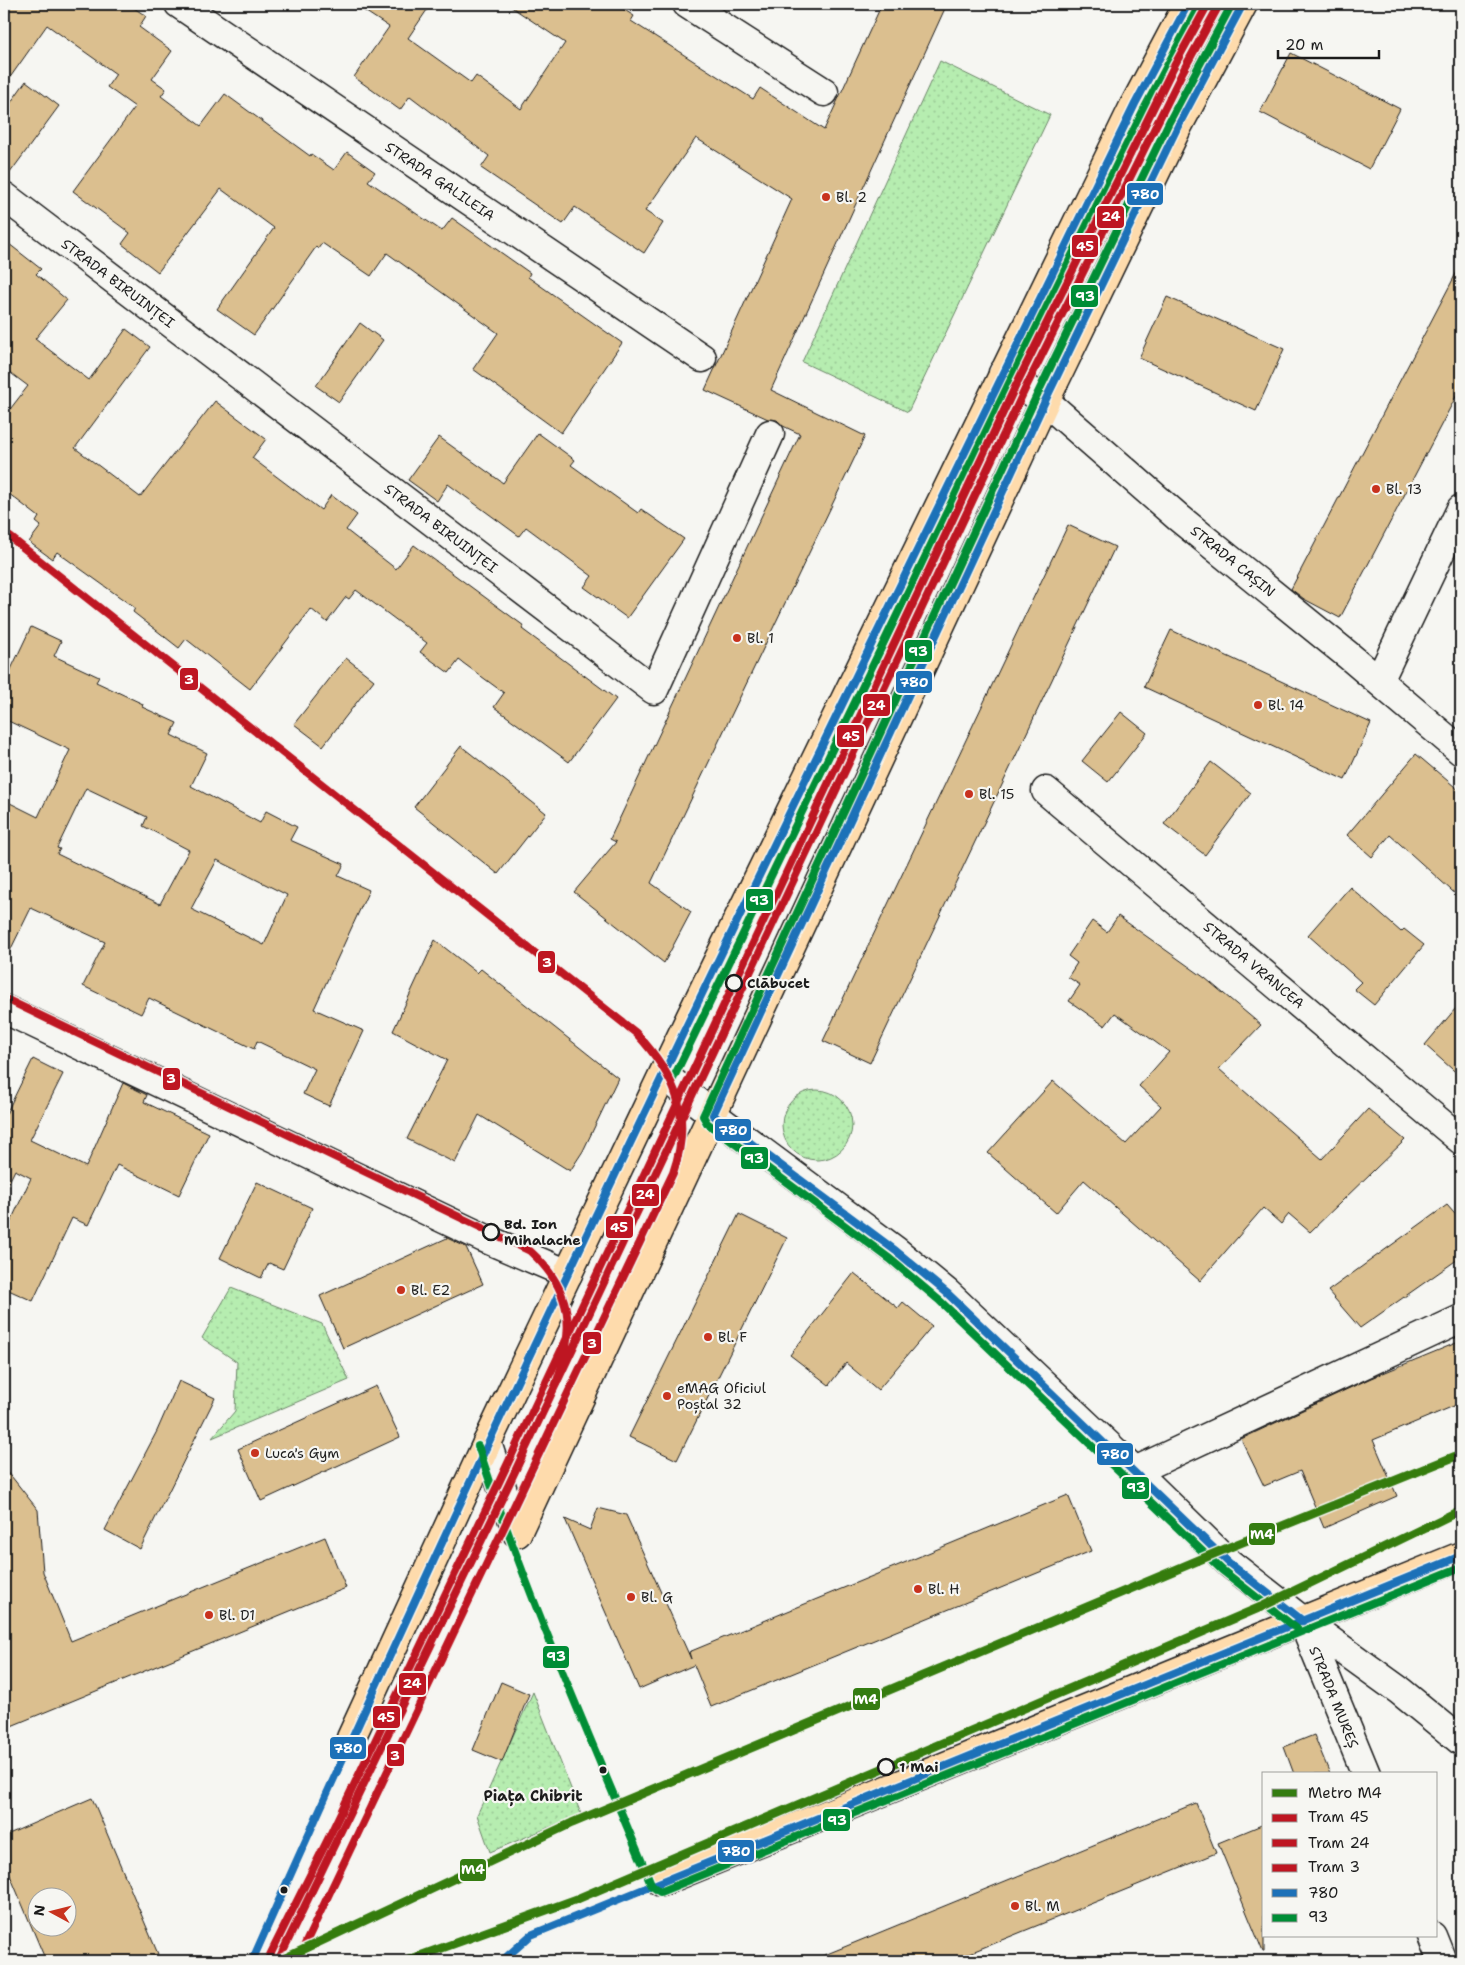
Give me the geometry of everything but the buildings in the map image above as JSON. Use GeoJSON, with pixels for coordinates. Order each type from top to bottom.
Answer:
{"type":"FeatureCollection","features":[{"type":"Feature","properties":{"kind":"main road"},"geometry":{"type":"LineString","coordinates":[[351,1738],[487,1443],[664,1075],[1003,373],[1135,104],[1188,4]]}},
{"type":"Feature","properties":{"kind":"main road"},"geometry":{"type":"LineString","coordinates":[[517,1533],[1045,401],[1178,126],[1243,4]]}},
{"type":"Feature","properties":{"kind":"main road"},"geometry":{"type":"LineString","coordinates":[[661,1882],[1461,1556]]}},
{"type":"Feature","properties":{"kind":"street","name":"STRADA GALILEIA"},"geometry":{"type":"LineString","coordinates":[[179,4],[702,358]]}},
{"type":"Feature","properties":{"kind":"street"},"geometry":{"type":"LineString","coordinates":[[687,4],[824,92]]}},
{"type":"Feature","properties":{"kind":"street","name":"STRADA BIRUINȚEI"},"geometry":{"type":"LineString","coordinates":[[4,196],[654,690],[770,434]]}},
{"type":"Feature","properties":{"kind":"street","name":"STRADA CAȘIN"},"geometry":{"type":"LineString","coordinates":[[1003,373],[1045,401],[1179,518],[1379,681],[1461,751]]}},
{"type":"Feature","properties":{"kind":"street"},"geometry":{"type":"LineString","coordinates":[[1379,681],[1461,509]]}},
{"type":"Feature","properties":{"kind":"street","name":"STRADA VRANCEA"},"geometry":{"type":"LineString","coordinates":[[1046,791],[1461,1140]]}},
{"type":"Feature","properties":{"kind":"street"},"geometry":{"type":"LineString","coordinates":[[4,1009],[484,1238],[568,1274]]}},
{"type":"Feature","properties":{"kind":"street"},"geometry":{"type":"LineString","coordinates":[[664,1075],[713,1115],[896,1251],[947,1293],[1229,1563],[1400,1691],[1461,1741]]}},
{"type":"Feature","properties":{"kind":"street"},"geometry":{"type":"LineString","coordinates":[[1135,1471],[1461,1320]]}},
{"type":"Feature","properties":{"kind":"street"},"geometry":{"type":"LineString","coordinates":[[487,1443],[517,1533]]}},
{"type":"Feature","properties":{"kind":"street","name":"STRADA MUREȘ"},"geometry":{"type":"LineString","coordinates":[[1303,1620],[1365,1772]]}},
{"type":"Feature","properties":{"kind":"street"},"geometry":{"type":"LineString","coordinates":[[1433,1938],[1442,1961]]}},
{"type":"Feature","properties":{"kind":"green space"},"geometry":{"type":"Polygon","coordinates":[[[940,61],[1050,115],[908,412],[802,362],[940,61]]]}},
{"type":"Feature","properties":{"kind":"green space"},"geometry":{"type":"Polygon","coordinates":[[[817,1090],[830,1093],[842,1100],[849,1112],[852,1125],[849,1138],[842,1150],[830,1157],[817,1160],[804,1157],[792,1150],[785,1138],[782,1125],[785,1112],[792,1100],[804,1093],[817,1090]]]}},
{"type":"Feature","properties":{"kind":"green space"},"geometry":{"type":"Polygon","coordinates":[[[231,1288],[322,1324],[349,1380],[212,1438],[235,1411],[237,1362],[202,1338],[231,1288]]]}},
{"type":"Feature","properties":{"kind":"green space"},"geometry":{"type":"Polygon","coordinates":[[[533,1692],[581,1814],[490,1852],[477,1815],[533,1692]]]}},
{"type":"Feature","properties":{"kind":"metro line","name":"M4"},"geometry":{"type":"LineString","coordinates":[[279,1961],[572,1823],[1230,1547],[1461,1454]]}},
{"type":"Feature","properties":{"kind":"metro line","name":"M4"},"geometry":{"type":"LineString","coordinates":[[406,1961],[577,1899],[1261,1607],[1461,1510]]}},
{"type":"Feature","properties":{"kind":"tram line","name":"45"},"geometry":{"type":"LineString","coordinates":[[267,1961],[330,1835],[500,1480],[1017,383],[1174,66],[1208,4]]}},
{"type":"Feature","properties":{"kind":"tram line","name":"24"},"geometry":{"type":"LineString","coordinates":[[278,1961],[509,1484],[1026,387],[1183,71],[1217,9]]}},
{"type":"Feature","properties":{"kind":"tram line","name":"3"},"geometry":{"type":"LineString","coordinates":[[10,537],[636,1033],[650,1049],[671,1081],[681,1115],[679,1152],[673,1173],[297,1961]]}},
{"type":"Feature","properties":{"kind":"tram line","name":"3"},"geometry":{"type":"LineString","coordinates":[[8,1000],[530,1251],[545,1266],[555,1281],[563,1297],[567,1313],[566,1346],[556,1384]]}},
{"type":"Feature","properties":{"kind":"transit line","name":"780"},"geometry":{"type":"LineString","coordinates":[[252,1961],[357,1726],[574,1260],[797,797],[1135,104],[1188,4]]}},
{"type":"Feature","properties":{"kind":"transit line","name":"93"},"geometry":{"type":"LineString","coordinates":[[1232,4],[1169,122],[1036,397],[703,1116],[707,1123],[890,1259],[940,1301],[1222,1570],[1297,1629]]}},
{"type":"Feature","properties":{"kind":"transit line","name":"780"},"geometry":{"type":"LineString","coordinates":[[1243,4],[1178,126],[1045,401],[713,1115],[896,1251],[947,1293],[1229,1563],[1303,1621]]}},
{"type":"Feature","properties":{"kind":"transit line","name":"93"},"geometry":{"type":"LineString","coordinates":[[673,1079],[1012,377],[1144,109],[1197,9]]}},
{"type":"Feature","properties":{"kind":"transit line","name":"93"},"geometry":{"type":"LineString","coordinates":[[478,1446],[517,1558],[560,1668],[652,1886],[660,1892],[1461,1567]]}},
{"type":"Feature","properties":{"kind":"transit line","name":"780"},"geometry":{"type":"LineString","coordinates":[[502,1961],[531,1935],[1461,1556]]}},
{"type":"Feature","properties":{"kind":"place","name":"Bl. 2"},"geometry":{"type":"Point","coordinates":[826,197]}},
{"type":"Feature","properties":{"kind":"place","name":"Bl. 13"},"geometry":{"type":"Point","coordinates":[1376,489]}},
{"type":"Feature","properties":{"kind":"place","name":"Bl. 1"},"geometry":{"type":"Point","coordinates":[737,638]}},
{"type":"Feature","properties":{"kind":"place","name":"Bl. 14"},"geometry":{"type":"Point","coordinates":[1258,705]}},
{"type":"Feature","properties":{"kind":"place","name":"Bl. 15"},"geometry":{"type":"Point","coordinates":[969,794]}},
{"type":"Feature","properties":{"kind":"place","name":"Clăbucet"},"geometry":{"type":"Point","coordinates":[734,983]}},
{"type":"Feature","properties":{"kind":"place","name":"Bd. Ion Mihalache"},"geometry":{"type":"Point","coordinates":[491,1232]}},
{"type":"Feature","properties":{"kind":"place","name":"Bl. E2"},"geometry":{"type":"Point","coordinates":[401,1290]}},
{"type":"Feature","properties":{"kind":"place","name":"Bl. F"},"geometry":{"type":"Point","coordinates":[708,1337]}},
{"type":"Feature","properties":{"kind":"place","name":"eMAG Oficiul Poștal 32"},"geometry":{"type":"Point","coordinates":[667,1396]}},
{"type":"Feature","properties":{"kind":"place","name":"Luca's Gym"},"geometry":{"type":"Point","coordinates":[255,1453]}},
{"type":"Feature","properties":{"kind":"place","name":"Bl. H"},"geometry":{"type":"Point","coordinates":[918,1589]}},
{"type":"Feature","properties":{"kind":"place","name":"Bl. G"},"geometry":{"type":"Point","coordinates":[631,1597]}},
{"type":"Feature","properties":{"kind":"place","name":"Bl. D1"},"geometry":{"type":"Point","coordinates":[209,1615]}},
{"type":"Feature","properties":{"kind":"place","name":"1 Mai"},"geometry":{"type":"Point","coordinates":[886,1767]}},
{"type":"Feature","properties":{"kind":"place","name":"Bl. M"},"geometry":{"type":"Point","coordinates":[1015,1906]}},
{"type":"Feature","properties":{"kind":"district","name":"Piața Chibrit"},"geometry":{"type":"Point","coordinates":[533,1796]}}]}
